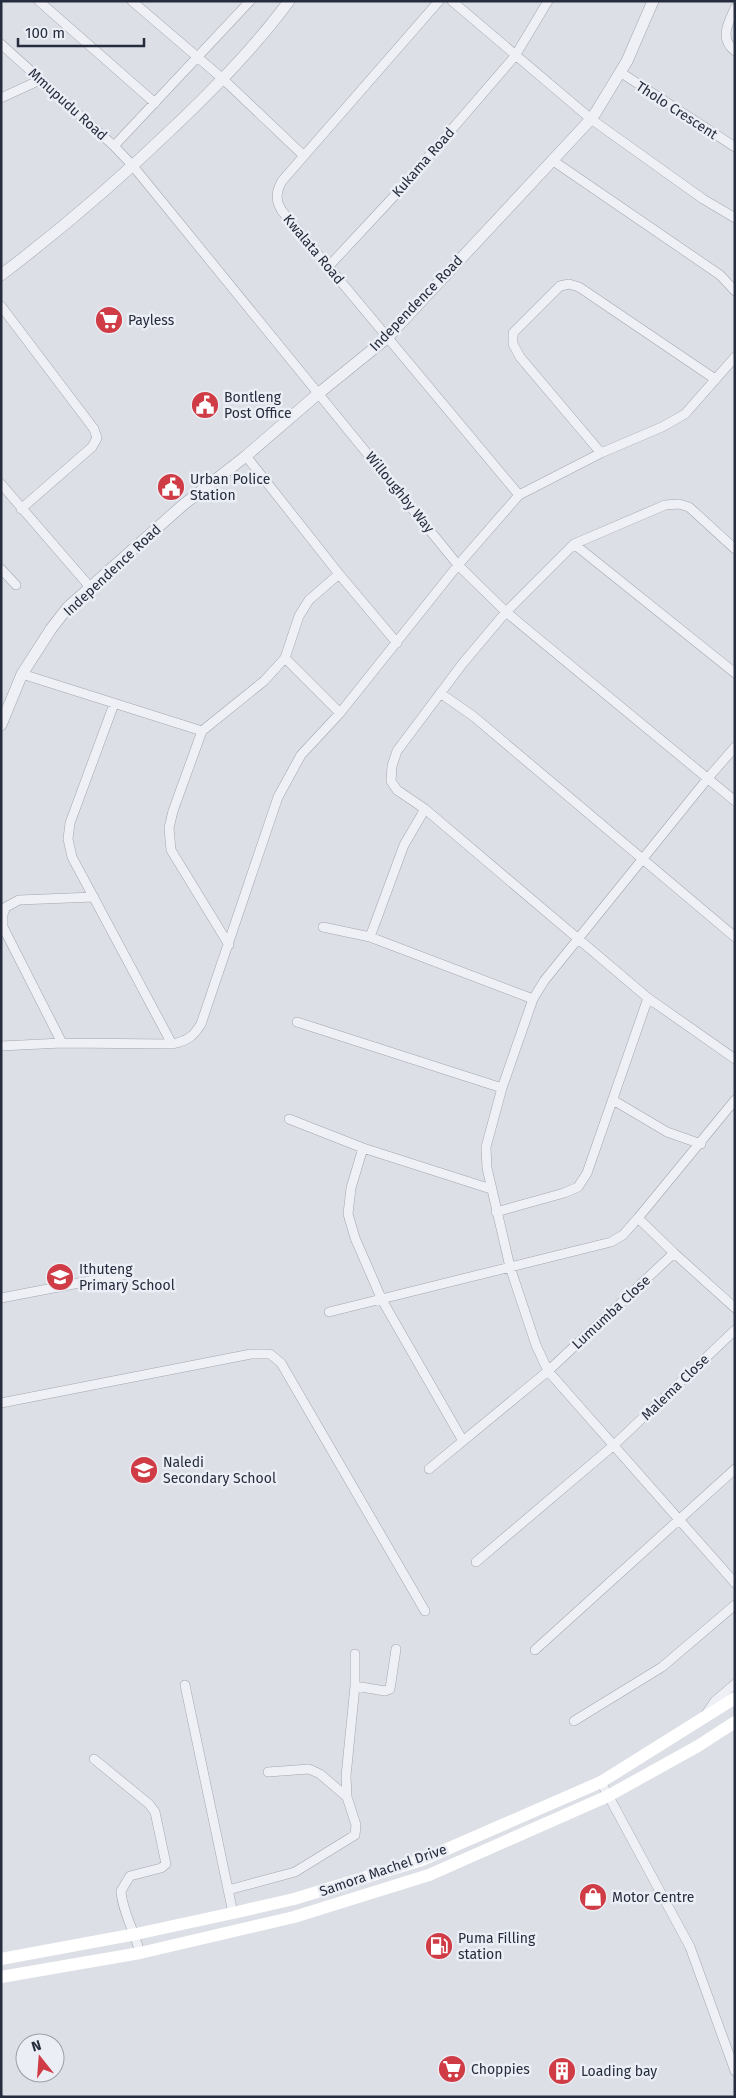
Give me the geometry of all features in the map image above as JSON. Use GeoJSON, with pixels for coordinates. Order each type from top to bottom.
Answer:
{"type":"FeatureCollection","features":[{"type":"Feature","properties":{"kind":"main road","name":"Samora Machel Drive"},"geometry":{"type":"LineString","coordinates":[[1,1959],[136,1934],[294,1899],[422,1860],[601,1782],[735,1698]]}},
{"type":"Feature","properties":{"kind":"main road","name":"Samora Machel Drive"},"geometry":{"type":"LineString","coordinates":[[1,1977],[140,1953],[294,1917],[428,1875],[608,1796],[698,1746],[735,1722]]}},
{"type":"Feature","properties":{"kind":"street"},"geometry":{"type":"LineString","coordinates":[[39,1],[155,103]]}},
{"type":"Feature","properties":{"kind":"street"},"geometry":{"type":"LineString","coordinates":[[132,1],[223,79],[303,155]]}},
{"type":"Feature","properties":{"kind":"street"},"geometry":{"type":"LineString","coordinates":[[114,146],[250,1]]}},
{"type":"Feature","properties":{"kind":"street"},"geometry":{"type":"LineString","coordinates":[[1,275],[50,237],[133,166],[223,79],[288,1]]}},
{"type":"Feature","properties":{"kind":"street","name":"Kwalata Road"},"geometry":{"type":"LineString","coordinates":[[439,1],[282,181],[278,189],[277,203],[519,495]]}},
{"type":"Feature","properties":{"kind":"street"},"geometry":{"type":"LineString","coordinates":[[452,1],[590,118],[704,199],[735,218]]}},
{"type":"Feature","properties":{"kind":"street","name":"Kukama Road"},"geometry":{"type":"LineString","coordinates":[[329,266],[397,194],[515,56],[548,1]]}},
{"type":"Feature","properties":{"kind":"street","name":"Independence Road"},"geometry":{"type":"LineString","coordinates":[[1,724],[22,674],[68,607],[183,505],[246,456],[319,392],[387,338],[596,112],[620,72],[653,1]]}},
{"type":"Feature","properties":{"kind":"street"},"geometry":{"type":"LineString","coordinates":[[735,8],[725,34],[726,42],[735,51]]}},
{"type":"Feature","properties":{"kind":"street","name":"Mmupudu Road"},"geometry":{"type":"LineString","coordinates":[[1,44],[114,146],[133,166]]}},
{"type":"Feature","properties":{"kind":"street","name":"Tholo Crescent"},"geometry":{"type":"LineString","coordinates":[[620,72],[735,147]]}},
{"type":"Feature","properties":{"kind":"street"},"geometry":{"type":"LineString","coordinates":[[1,98],[40,80]]}},
{"type":"Feature","properties":{"kind":"street"},"geometry":{"type":"LineString","coordinates":[[552,160],[720,275],[735,291]]}},
{"type":"Feature","properties":{"kind":"street","name":"Willoughby Way"},"geometry":{"type":"LineString","coordinates":[[133,166],[458,565],[506,612],[735,801]]}},
{"type":"Feature","properties":{"kind":"street"},"geometry":{"type":"LineString","coordinates":[[601,453],[520,357],[513,344],[513,333],[560,286],[569,284],[579,287],[715,379]]}},
{"type":"Feature","properties":{"kind":"street"},"geometry":{"type":"LineString","coordinates":[[1,306],[94,429],[97,438],[92,447],[21,509]]}},
{"type":"Feature","properties":{"kind":"street"},"geometry":{"type":"LineString","coordinates":[[1,1046],[62,1043],[172,1044],[185,1041],[194,1035],[201,1024],[229,945],[278,797],[301,756],[340,713],[458,565],[519,495],[601,453],[662,427],[685,414],[735,357]]}},
{"type":"Feature","properties":{"kind":"street"},"geometry":{"type":"LineString","coordinates":[[246,456],[339,574],[397,643]]}},
{"type":"Feature","properties":{"kind":"street"},"geometry":{"type":"LineString","coordinates":[[1,484],[90,588]]}},
{"type":"Feature","properties":{"kind":"street"},"geometry":{"type":"LineString","coordinates":[[735,549],[689,507],[679,504],[665,505],[574,544],[506,612],[440,693],[397,751],[392,766],[391,781],[397,790],[425,808],[579,937],[648,998],[735,1059]]}},
{"type":"Feature","properties":{"kind":"street"},"geometry":{"type":"LineString","coordinates":[[574,544],[735,673]]}},
{"type":"Feature","properties":{"kind":"street"},"geometry":{"type":"LineString","coordinates":[[1,569],[16,585]]}},
{"type":"Feature","properties":{"kind":"street"},"geometry":{"type":"LineString","coordinates":[[229,945],[172,850],[169,828],[173,811],[202,731],[264,681],[285,658],[299,616],[309,600],[339,574]]}},
{"type":"Feature","properties":{"kind":"street"},"geometry":{"type":"LineString","coordinates":[[285,658],[340,713]]}},
{"type":"Feature","properties":{"kind":"street"},"geometry":{"type":"LineString","coordinates":[[22,674],[202,731]]}},
{"type":"Feature","properties":{"kind":"street"},"geometry":{"type":"LineString","coordinates":[[440,693],[473,716],[735,937]]}},
{"type":"Feature","properties":{"kind":"street"},"geometry":{"type":"LineString","coordinates":[[114,704],[70,822],[68,839],[72,857],[172,1044]]}},
{"type":"Feature","properties":{"kind":"street"},"geometry":{"type":"LineString","coordinates":[[735,747],[544,981],[533,999],[502,1088],[486,1147],[491,1189],[510,1267],[536,1345],[548,1371],[735,1583]]}},
{"type":"Feature","properties":{"kind":"street"},"geometry":{"type":"LineString","coordinates":[[370,937],[404,845],[425,808]]}},
{"type":"Feature","properties":{"kind":"street"},"geometry":{"type":"LineString","coordinates":[[62,1043],[3,927],[3,914],[6,907],[19,900],[94,897]]}},
{"type":"Feature","properties":{"kind":"street"},"geometry":{"type":"LineString","coordinates":[[322,927],[370,937],[533,999]]}},
{"type":"Feature","properties":{"kind":"street"},"geometry":{"type":"LineString","coordinates":[[496,1212],[564,1193],[578,1187],[587,1173],[648,998]]}},
{"type":"Feature","properties":{"kind":"street"},"geometry":{"type":"LineString","coordinates":[[297,1022],[502,1088]]}},
{"type":"Feature","properties":{"kind":"street"},"geometry":{"type":"LineString","coordinates":[[613,1100],[667,1132],[701,1144]]}},
{"type":"Feature","properties":{"kind":"street"},"geometry":{"type":"LineString","coordinates":[[329,1312],[611,1242],[623,1235],[638,1218],[701,1144],[735,1100]]}},
{"type":"Feature","properties":{"kind":"street"},"geometry":{"type":"LineString","coordinates":[[289,1119],[363,1148],[491,1189]]}},
{"type":"Feature","properties":{"kind":"street"},"geometry":{"type":"LineString","coordinates":[[363,1148],[351,1188],[348,1214],[355,1238],[382,1300],[463,1441]]}},
{"type":"Feature","properties":{"kind":"street"},"geometry":{"type":"LineString","coordinates":[[638,1218],[735,1308]]}},
{"type":"Feature","properties":{"kind":"street","name":"Lumumba Close"},"geometry":{"type":"LineString","coordinates":[[429,1469],[548,1371],[674,1253]]}},
{"type":"Feature","properties":{"kind":"street"},"geometry":{"type":"LineString","coordinates":[[1,1298],[126,1274]]}},
{"type":"Feature","properties":{"kind":"street","name":"Malema Close"},"geometry":{"type":"LineString","coordinates":[[476,1562],[614,1445],[735,1330]]}},
{"type":"Feature","properties":{"kind":"street"},"geometry":{"type":"LineString","coordinates":[[1,1403],[251,1354],[270,1354],[281,1363],[425,1611]]}},
{"type":"Feature","properties":{"kind":"street"},"geometry":{"type":"LineString","coordinates":[[535,1650],[735,1469]]}},
{"type":"Feature","properties":{"kind":"street"},"geometry":{"type":"LineString","coordinates":[[574,1721],[662,1667],[735,1605]]}},
{"type":"Feature","properties":{"kind":"street"},"geometry":{"type":"LineString","coordinates":[[355,1686],[388,1691],[396,1649]]}},
{"type":"Feature","properties":{"kind":"street"},"geometry":{"type":"LineString","coordinates":[[228,1890],[295,1872],[352,1838],[356,1825],[347,1797],[346,1772],[355,1686],[355,1654]]}},
{"type":"Feature","properties":{"kind":"street"},"geometry":{"type":"LineString","coordinates":[[702,1720],[715,1701],[735,1684]]}},
{"type":"Feature","properties":{"kind":"street"},"geometry":{"type":"LineString","coordinates":[[185,1685],[233,1913]]}},
{"type":"Feature","properties":{"kind":"street"},"geometry":{"type":"LineString","coordinates":[[94,1759],[149,1804],[155,1812],[157,1820],[166,1864],[161,1868],[130,1876],[121,1891],[126,1915],[136,1934],[140,1953]]}},
{"type":"Feature","properties":{"kind":"street"},"geometry":{"type":"LineString","coordinates":[[268,1772],[309,1769],[316,1771],[347,1797]]}},
{"type":"Feature","properties":{"kind":"street"},"geometry":{"type":"LineString","coordinates":[[601,1782],[690,1947],[735,2071]]}},
{"type":"Feature","properties":{"kind":"place","name":"Payless"},"geometry":{"type":"Point","coordinates":[109,320]}},
{"type":"Feature","properties":{"kind":"place","name":"Bontleng Post Office"},"geometry":{"type":"Point","coordinates":[205,405]}},
{"type":"Feature","properties":{"kind":"place","name":"Urban Police Station"},"geometry":{"type":"Point","coordinates":[171,487]}},
{"type":"Feature","properties":{"kind":"place","name":"Ithuteng Primary School"},"geometry":{"type":"Point","coordinates":[60,1277]}},
{"type":"Feature","properties":{"kind":"place","name":"Naledi Secondary School"},"geometry":{"type":"Point","coordinates":[144,1470]}},
{"type":"Feature","properties":{"kind":"place","name":"Motor Centre"},"geometry":{"type":"Point","coordinates":[593,1897]}},
{"type":"Feature","properties":{"kind":"place","name":"Puma Filling station"},"geometry":{"type":"Point","coordinates":[439,1946]}},
{"type":"Feature","properties":{"kind":"place","name":"Choppies"},"geometry":{"type":"Point","coordinates":[452,2069]}},
{"type":"Feature","properties":{"kind":"place","name":"Loading bay"},"geometry":{"type":"Point","coordinates":[562,2071]}}]}
